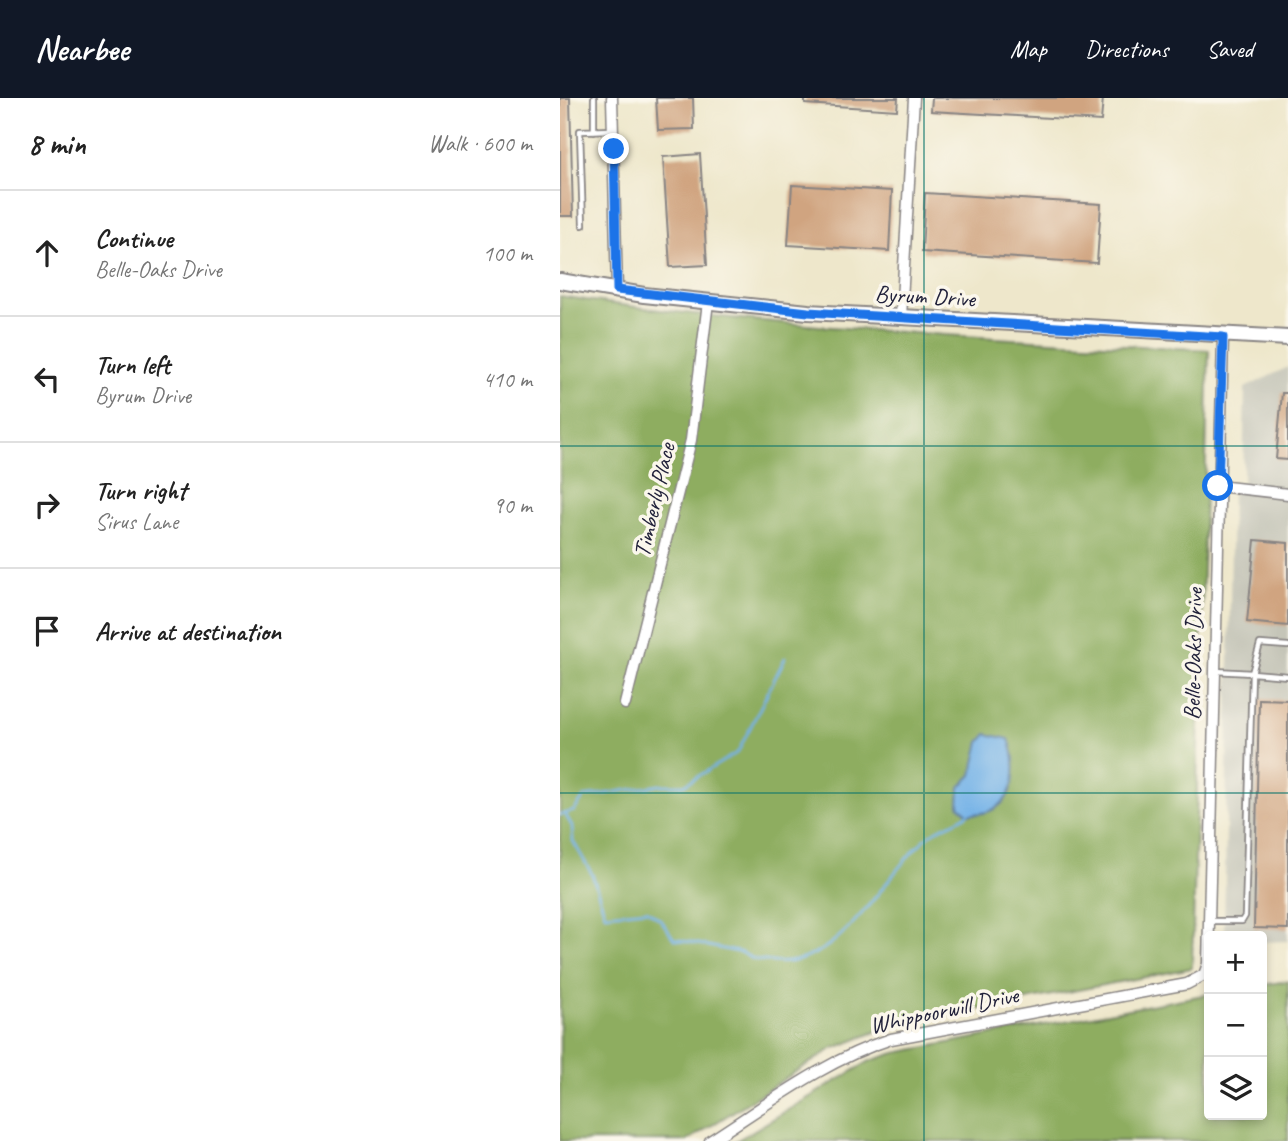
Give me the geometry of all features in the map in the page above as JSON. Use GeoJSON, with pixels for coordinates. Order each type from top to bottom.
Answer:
{"type":"FeatureCollection","features":[{"type":"Feature","properties":{"kind":"street"},"geometry":{"type":"LineString","coordinates":[[612,98],[617,290]]}},
{"type":"Feature","properties":{"kind":"street"},"geometry":{"type":"LineString","coordinates":[[901,317],[914,98]]}},
{"type":"Feature","properties":{"kind":"street","name":"Byrum Drive"},"geometry":{"type":"LineString","coordinates":[[560,281],[708,302],[1223,337],[1288,338]]}},
{"type":"Feature","properties":{"kind":"street","name":"Timberly Place"},"geometry":{"type":"LineString","coordinates":[[625,704],[691,440],[708,302]]}},
{"type":"Feature","properties":{"kind":"street","name":"Belle-Oaks Drive"},"geometry":{"type":"LineString","coordinates":[[1207,931],[1223,337]]}},
{"type":"Feature","properties":{"kind":"street"},"geometry":{"type":"LineString","coordinates":[[1218,486],[1288,494]]}},
{"type":"Feature","properties":{"kind":"street","name":"Whippoorwill Drive"},"geometry":{"type":"LineString","coordinates":[[710,1141],[795,1086],[865,1047],[891,1039],[1187,984],[1201,978],[1204,974]]}},
{"type":"Feature","properties":{"kind":"lane"},"geometry":{"type":"LineString","coordinates":[[594,98],[594,131]]}},
{"type":"Feature","properties":{"kind":"lane"},"geometry":{"type":"LineString","coordinates":[[583,225],[580,131],[613,130]]}},
{"type":"Feature","properties":{"kind":"lane"},"geometry":{"type":"LineString","coordinates":[[1208,921],[1242,921],[1245,916],[1252,673],[1260,644],[1288,646]]}},
{"type":"Feature","properties":{"kind":"lane"},"geometry":{"type":"LineString","coordinates":[[1214,671],[1288,676]]}},
{"type":"Feature","properties":{"kind":"shaded area"},"geometry":{"type":"Polygon","coordinates":[[[1288,367],[1288,941],[1267,942],[1267,931],[1224,931],[1232,494],[1235,482],[1243,483],[1245,388],[1288,367]]]}},
{"type":"Feature","properties":{"kind":"green space"},"geometry":{"type":"Polygon","coordinates":[[[560,296],[641,308],[803,325],[1209,350],[1192,968],[888,1027],[832,1049],[687,1141],[560,1141],[560,296]]]}},
{"type":"Feature","properties":{"kind":"green space"},"geometry":{"type":"Polygon","coordinates":[[[1288,981],[1288,1141],[736,1141],[870,1061],[895,1053],[1204,995],[1204,1120],[1267,1120],[1267,984],[1288,981]]]}},
{"type":"Feature","properties":{"kind":"water"},"geometry":{"type":"Polygon","coordinates":[[[987,734],[1009,739],[1013,753],[1014,779],[1004,801],[995,808],[983,813],[968,814],[959,806],[960,787],[972,775],[980,742],[987,734]]]}},
{"type":"Feature","properties":{"kind":"building"},"geometry":{"type":"Polygon","coordinates":[[[560,98],[570,98],[573,216],[560,216],[560,98]]]}},
{"type":"Feature","properties":{"kind":"building"},"geometry":{"type":"Polygon","coordinates":[[[656,98],[693,98],[694,129],[658,130],[656,98]]]}},
{"type":"Feature","properties":{"kind":"building"},"geometry":{"type":"Polygon","coordinates":[[[805,98],[898,98],[897,110],[805,104],[805,98]]]}},
{"type":"Feature","properties":{"kind":"building"},"geometry":{"type":"Polygon","coordinates":[[[932,98],[1103,98],[1101,121],[931,111],[932,98]]]}},
{"type":"Feature","properties":{"kind":"building"},"geometry":{"type":"Polygon","coordinates":[[[700,154],[707,265],[670,267],[663,157],[700,154]]]}},
{"type":"Feature","properties":{"kind":"building"},"geometry":{"type":"Polygon","coordinates":[[[792,185],[892,191],[889,251],[788,245],[792,185]]]}},
{"type":"Feature","properties":{"kind":"building"},"geometry":{"type":"Polygon","coordinates":[[[925,193],[1101,204],[1097,263],[922,252],[925,193]]]}},
{"type":"Feature","properties":{"kind":"building"},"geometry":{"type":"Polygon","coordinates":[[[1282,393],[1288,393],[1288,460],[1276,459],[1282,393]]]}},
{"type":"Feature","properties":{"kind":"building"},"geometry":{"type":"Polygon","coordinates":[[[1255,540],[1288,543],[1288,626],[1247,622],[1255,540]]]}},
{"type":"Feature","properties":{"kind":"building"},"geometry":{"type":"Polygon","coordinates":[[[1259,699],[1288,700],[1288,929],[1254,928],[1259,699]]]}},
{"type":"Feature","properties":{"kind":"waterway"},"geometry":{"type":"LineString","coordinates":[[560,815],[574,811],[584,797],[660,785],[684,785],[738,752],[785,658]]}},
{"type":"Feature","properties":{"kind":"waterway"},"geometry":{"type":"LineString","coordinates":[[565,814],[572,826],[573,841],[592,874],[605,914],[647,910],[661,920],[674,939],[773,962],[798,960],[820,951],[841,935],[860,915],[913,851],[930,835],[968,814]]}},
{"type":"Feature","properties":{"kind":"route"},"geometry":{"type":"LineString","coordinates":[[614,149],[617,290],[808,312],[1223,337],[1218,486]]}}]}
